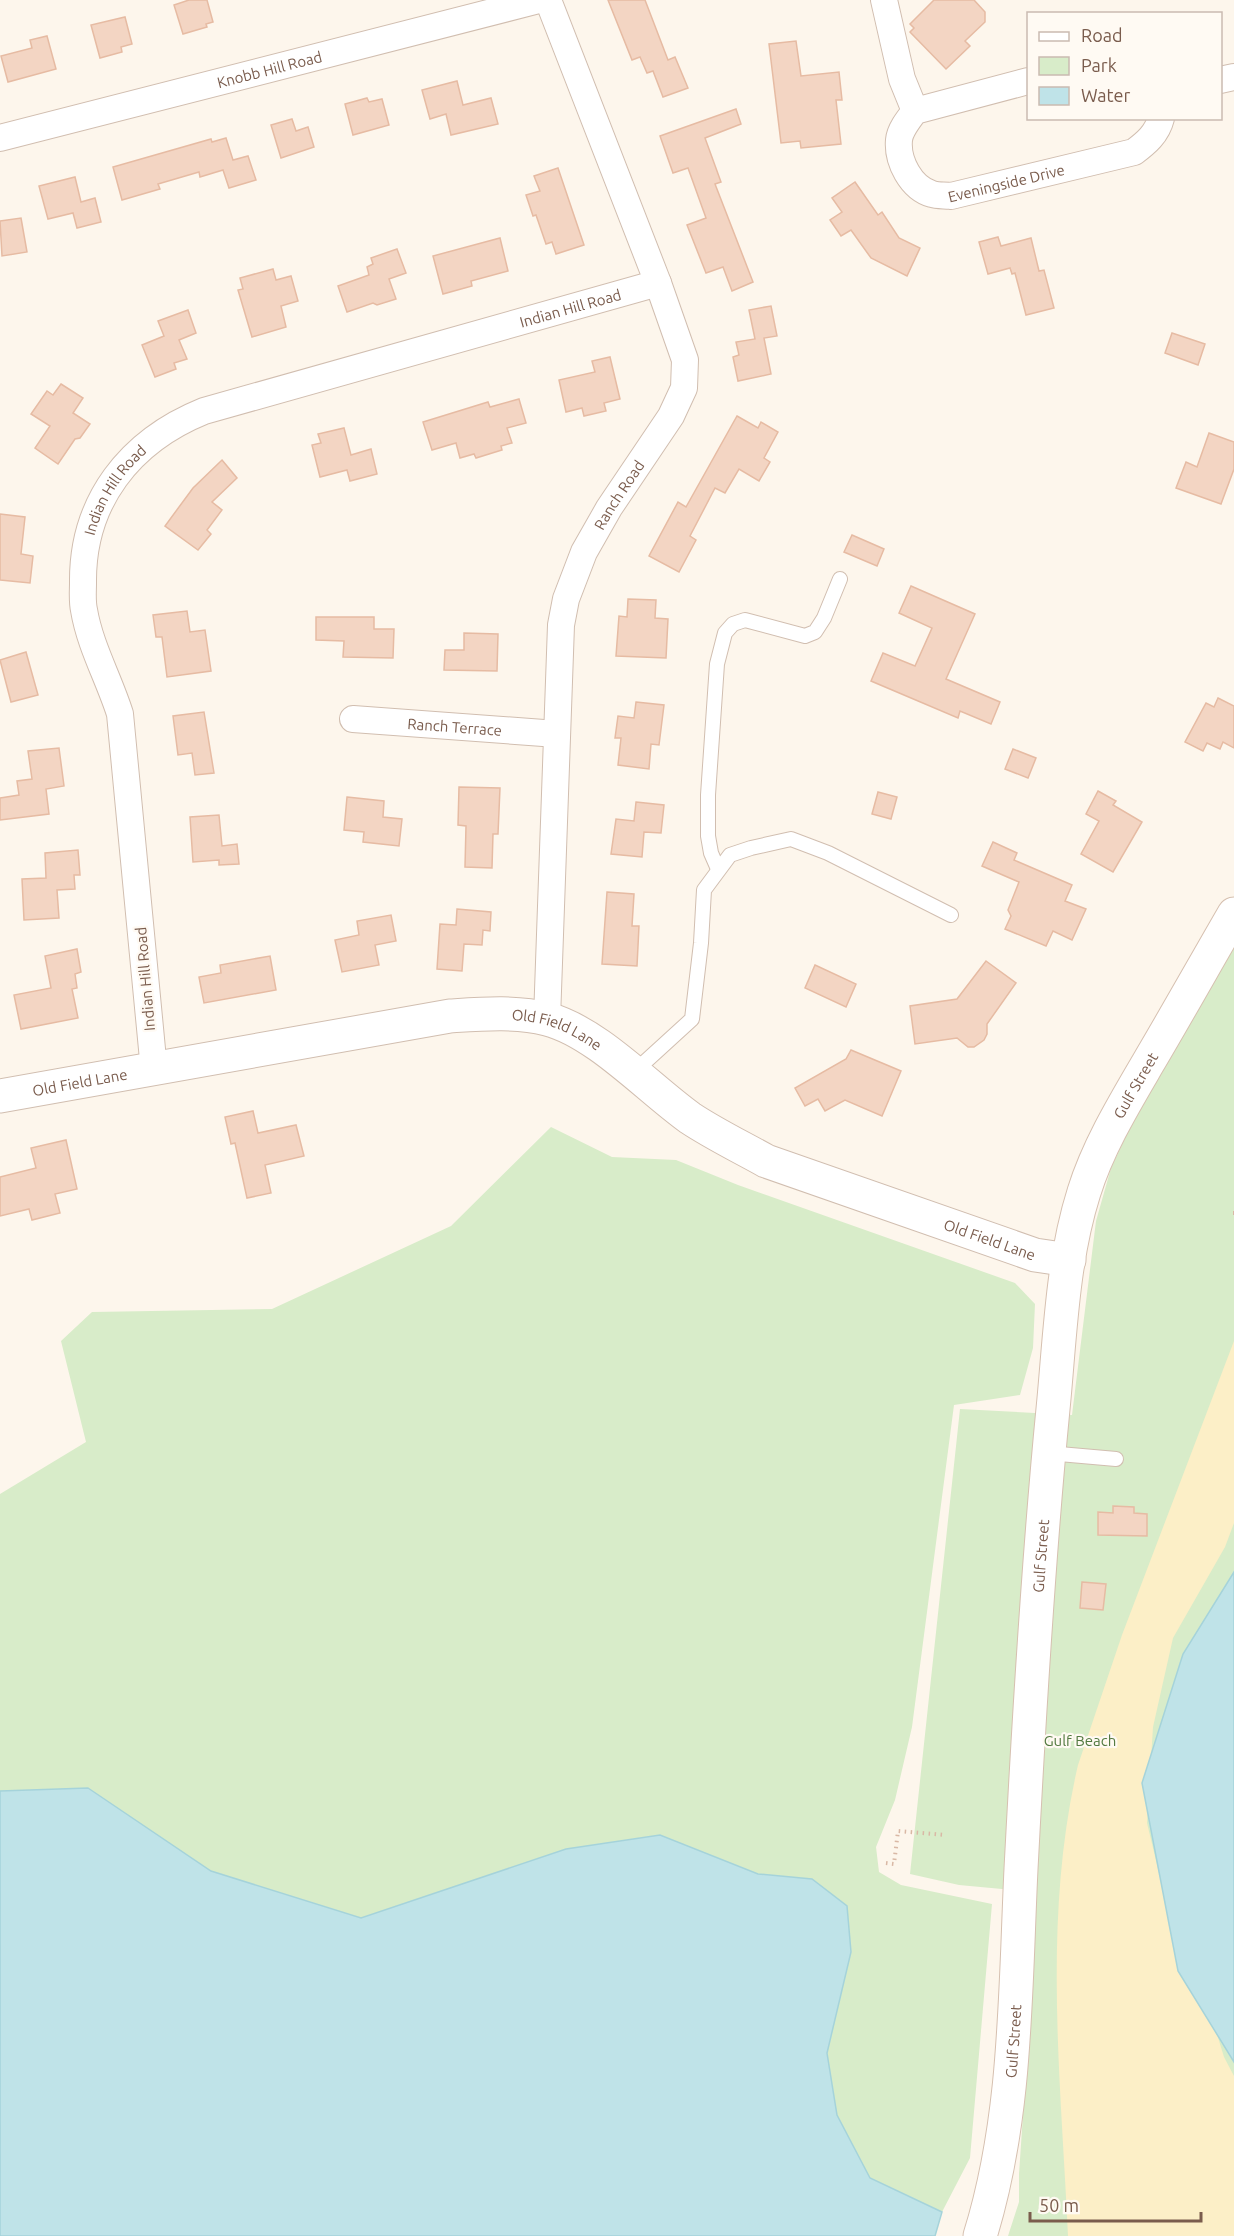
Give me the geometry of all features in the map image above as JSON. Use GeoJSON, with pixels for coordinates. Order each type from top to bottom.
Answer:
{"type":"FeatureCollection","features":[{"type":"Feature","properties":{"kind":"main road","name":"Gulf Street"},"geometry":{"type":"LineString","coordinates":[[980,2236],[1001,2156],[1010,2089],[1022,1851],[1048,1453],[1069,1260],[1084,1190],[1102,1148],[1234,914]]}},
{"type":"Feature","properties":{"kind":"main road","name":"Old Field Lane"},"geometry":{"type":"LineString","coordinates":[[0,1096],[450,1016],[499,1014],[547,1019],[591,1041],[634,1072],[690,1118],[766,1161],[1035,1255],[1069,1260]]}},
{"type":"Feature","properties":{"kind":"street","name":"Knobb Hill Road"},"geometry":{"type":"LineString","coordinates":[[0,138],[538,0]]}},
{"type":"Feature","properties":{"kind":"street","name":"Ranch Road"},"geometry":{"type":"LineString","coordinates":[[547,1019],[561,625],[566,599],[576,570],[609,508],[671,416],[684,388],[685,360],[658,283],[548,0]]}},
{"type":"Feature","properties":{"kind":"street"},"geometry":{"type":"LineString","coordinates":[[884,0],[902,80],[915,111],[1027,82]]}},
{"type":"Feature","properties":{"kind":"street","name":"Eveningside Drive"},"geometry":{"type":"LineString","coordinates":[[915,111],[899,138],[899,155],[905,171],[914,183],[930,194],[951,196],[1134,152],[1148,141],[1160,120]]}},
{"type":"Feature","properties":{"kind":"street","name":"Indian Hill Road"},"geometry":{"type":"LineString","coordinates":[[154,1070],[120,714],[96,652],[84,610],[83,567],[90,528],[107,489],[120,469],[155,437],[204,411],[658,283]]}},
{"type":"Feature","properties":{"kind":"street","name":"Ranch Terrace"},"geometry":{"type":"LineString","coordinates":[[353,719],[557,734]]}},
{"type":"Feature","properties":{"kind":"lane"},"geometry":{"type":"LineString","coordinates":[[718,870],[711,853],[708,836],[708,795],[717,664],[725,633],[732,624],[745,620],[805,636],[815,632],[824,618],[840,579]]}},
{"type":"Feature","properties":{"kind":"lane"},"geometry":{"type":"LineString","coordinates":[[634,1072],[692,1019],[701,943],[704,890],[730,855],[791,839],[828,853],[951,915]]}},
{"type":"Feature","properties":{"kind":"lane"},"geometry":{"type":"LineString","coordinates":[[1048,1453],[1116,1459]]}},
{"type":"Feature","properties":{"kind":"path"},"geometry":{"type":"LineString","coordinates":[[885,1863],[894,1864],[898,1831],[946,1835]]}},
{"type":"Feature","properties":{"kind":"green space","name":"Gulf Beach"},"geometry":{"type":"Polygon","coordinates":[[[1234,947],[1234,2236],[1008,2236],[1019,2202],[1033,1892],[959,1885],[910,1874],[960,1409],[1072,1415],[1096,1221],[1111,1168],[1132,1123],[1234,947]]]}},
{"type":"Feature","properties":{"kind":"green space"},"geometry":{"type":"Polygon","coordinates":[[[551,1127],[612,1157],[676,1160],[738,1185],[1015,1283],[1035,1304],[1033,1348],[1020,1395],[954,1405],[912,1727],[895,1800],[876,1847],[879,1872],[901,1885],[992,1904],[970,2158],[942,2212],[870,2178],[837,2115],[827,2053],[851,1952],[847,1906],[812,1879],[758,1874],[659,1835],[566,1849],[361,1918],[211,1871],[88,1789],[0,1791],[0,1494],[86,1442],[61,1341],[92,1312],[272,1309],[451,1226],[551,1127]]]}},
{"type":"Feature","properties":{"kind":"sand","name":"Gulf Beach"},"geometry":{"type":"Polygon","coordinates":[[[1234,1341],[1234,1523],[1225,1547],[1173,1638],[1153,1727],[1147,1823],[1182,1969],[1216,2031],[1224,2057],[1234,2076],[1234,2236],[1068,2236],[1057,2000],[1060,1882],[1067,1823],[1078,1765],[1122,1635],[1234,1341]]]}},
{"type":"Feature","properties":{"kind":"water"},"geometry":{"type":"Polygon","coordinates":[[[1234,1572],[1234,2062],[1178,1971],[1142,1783],[1183,1654],[1234,1572]]]}},
{"type":"Feature","properties":{"kind":"water"},"geometry":{"type":"Polygon","coordinates":[[[88,1788],[211,1871],[361,1918],[566,1849],[660,1835],[758,1874],[812,1879],[847,1906],[851,1952],[827,2053],[837,2115],[870,2178],[942,2212],[935,2236],[0,2236],[0,1791],[88,1788]]]}},
{"type":"Feature","properties":{"kind":"building"},"geometry":{"type":"Polygon","coordinates":[[[189,0],[207,0],[213,22],[206,24],[207,27],[183,34],[174,5],[189,0]]]}},
{"type":"Feature","properties":{"kind":"building"},"geometry":{"type":"Polygon","coordinates":[[[608,0],[645,0],[668,60],[675,57],[688,88],[663,97],[653,71],[647,73],[640,57],[632,60],[608,0]]]}},
{"type":"Feature","properties":{"kind":"building"},"geometry":{"type":"Polygon","coordinates":[[[934,0],[974,0],[985,12],[985,22],[965,41],[970,46],[946,69],[910,32],[914,28],[910,24],[934,0]]]}},
{"type":"Feature","properties":{"kind":"building"},"geometry":{"type":"Polygon","coordinates":[[[125,17],[132,44],[121,47],[122,52],[100,58],[91,25],[125,17]]]}},
{"type":"Feature","properties":{"kind":"building"},"geometry":{"type":"Polygon","coordinates":[[[47,36],[56,69],[8,82],[1,56],[32,48],[30,40],[47,36]]]}},
{"type":"Feature","properties":{"kind":"building"},"geometry":{"type":"Polygon","coordinates":[[[796,41],[801,76],[839,72],[842,100],[836,100],[841,144],[801,148],[800,141],[781,143],[769,44],[796,41]]]}},
{"type":"Feature","properties":{"kind":"building"},"geometry":{"type":"Polygon","coordinates":[[[457,81],[463,105],[491,98],[498,124],[451,135],[446,114],[430,119],[422,90],[457,81]]]}},
{"type":"Feature","properties":{"kind":"building"},"geometry":{"type":"Polygon","coordinates":[[[367,98],[369,102],[382,99],[389,125],[353,135],[345,104],[367,98]]]}},
{"type":"Feature","properties":{"kind":"building"},"geometry":{"type":"Polygon","coordinates":[[[736,109],[741,124],[705,138],[721,182],[715,184],[753,282],[732,291],[723,267],[706,273],[687,225],[706,218],[688,168],[673,173],[660,136],[736,109]]]}},
{"type":"Feature","properties":{"kind":"building"},"geometry":{"type":"Polygon","coordinates":[[[292,119],[296,131],[308,127],[314,147],[281,158],[271,125],[292,119]]]}},
{"type":"Feature","properties":{"kind":"building"},"geometry":{"type":"Polygon","coordinates":[[[226,138],[233,160],[248,156],[256,180],[229,188],[223,170],[200,177],[199,172],[158,184],[160,189],[122,200],[113,167],[211,139],[212,142],[226,138]]]}},
{"type":"Feature","properties":{"kind":"building"},"geometry":{"type":"Polygon","coordinates":[[[558,168],[584,245],[556,254],[552,242],[546,244],[526,195],[540,191],[534,176],[558,168]]]}},
{"type":"Feature","properties":{"kind":"building"},"geometry":{"type":"Polygon","coordinates":[[[75,177],[81,202],[95,198],[101,222],[77,228],[73,213],[48,219],[39,186],[75,177]]]}},
{"type":"Feature","properties":{"kind":"building"},"geometry":{"type":"Polygon","coordinates":[[[855,182],[878,215],[882,212],[899,238],[920,248],[907,276],[871,258],[851,230],[841,236],[830,220],[842,212],[832,198],[855,182]]]}},
{"type":"Feature","properties":{"kind":"building"},"geometry":{"type":"Polygon","coordinates":[[[21,218],[27,252],[2,256],[0,221],[21,218]]]}},
{"type":"Feature","properties":{"kind":"building"},"geometry":{"type":"Polygon","coordinates":[[[998,237],[1001,246],[1031,238],[1039,271],[1044,270],[1054,308],[1026,315],[1015,273],[1012,274],[1010,268],[988,274],[979,242],[998,237]]]}},
{"type":"Feature","properties":{"kind":"building"},"geometry":{"type":"Polygon","coordinates":[[[500,238],[508,271],[471,281],[472,286],[443,294],[433,256],[500,238]]]}},
{"type":"Feature","properties":{"kind":"building"},"geometry":{"type":"Polygon","coordinates":[[[397,249],[406,273],[389,279],[396,299],[377,305],[373,303],[347,312],[338,286],[369,275],[367,267],[373,264],[371,258],[397,249]]]}},
{"type":"Feature","properties":{"kind":"building"},"geometry":{"type":"Polygon","coordinates":[[[273,269],[276,280],[291,276],[298,301],[281,306],[286,327],[252,337],[238,290],[243,289],[240,278],[273,269]]]}},
{"type":"Feature","properties":{"kind":"building"},"geometry":{"type":"Polygon","coordinates":[[[771,306],[777,336],[764,338],[771,374],[738,381],[733,357],[739,355],[736,342],[755,339],[749,310],[771,306]]]}},
{"type":"Feature","properties":{"kind":"building"},"geometry":{"type":"Polygon","coordinates":[[[188,310],[196,333],[179,340],[187,359],[174,363],[176,369],[155,377],[142,345],[164,336],[158,321],[188,310]]]}},
{"type":"Feature","properties":{"kind":"building"},"geometry":{"type":"Polygon","coordinates":[[[1172,333],[1205,344],[1198,365],[1165,353],[1172,333]]]}},
{"type":"Feature","properties":{"kind":"building"},"geometry":{"type":"Polygon","coordinates":[[[610,357],[620,399],[604,403],[606,411],[584,416],[582,408],[566,412],[559,380],[595,372],[592,361],[610,357]]]}},
{"type":"Feature","properties":{"kind":"building"},"geometry":{"type":"Polygon","coordinates":[[[61,384],[83,398],[73,413],[90,424],[80,438],[75,439],[58,464],[35,448],[50,426],[31,414],[47,391],[53,395],[61,384]]]}},
{"type":"Feature","properties":{"kind":"building"},"geometry":{"type":"Polygon","coordinates":[[[519,399],[526,423],[507,428],[512,443],[501,446],[502,450],[476,458],[474,454],[460,458],[456,443],[432,450],[423,422],[488,402],[490,407],[519,399]]]}},
{"type":"Feature","properties":{"kind":"building"},"geometry":{"type":"Polygon","coordinates":[[[737,416],[758,428],[761,422],[778,432],[764,458],[770,462],[759,481],[739,469],[725,493],[715,488],[690,536],[696,540],[679,572],[649,556],[678,502],[686,507],[737,416]]]}},
{"type":"Feature","properties":{"kind":"building"},"geometry":{"type":"Polygon","coordinates":[[[344,428],[351,455],[371,449],[377,474],[350,481],[347,470],[320,477],[312,445],[321,443],[318,434],[344,428]]]}},
{"type":"Feature","properties":{"kind":"building"},"geometry":{"type":"Polygon","coordinates":[[[1209,433],[1234,442],[1234,469],[1221,504],[1176,488],[1186,462],[1197,467],[1209,433]]]}},
{"type":"Feature","properties":{"kind":"building"},"geometry":{"type":"Polygon","coordinates":[[[222,460],[237,478],[212,502],[222,510],[207,530],[211,534],[198,550],[165,526],[193,488],[222,460]]]}},
{"type":"Feature","properties":{"kind":"building"},"geometry":{"type":"Polygon","coordinates":[[[0,514],[25,517],[21,554],[33,556],[30,583],[0,580],[0,514]]]}},
{"type":"Feature","properties":{"kind":"building"},"geometry":{"type":"Polygon","coordinates":[[[852,535],[884,549],[877,566],[844,552],[852,535]]]}},
{"type":"Feature","properties":{"kind":"building"},"geometry":{"type":"Polygon","coordinates":[[[911,586],[975,614],[946,679],[1000,702],[991,724],[960,711],[958,718],[871,681],[883,653],[915,666],[932,628],[899,613],[911,586]]]}},
{"type":"Feature","properties":{"kind":"building"},"geometry":{"type":"Polygon","coordinates":[[[628,599],[656,600],[655,618],[668,619],[666,658],[616,656],[619,616],[627,617],[628,599]]]}},
{"type":"Feature","properties":{"kind":"building"},"geometry":{"type":"Polygon","coordinates":[[[187,611],[190,632],[205,630],[211,671],[167,677],[162,637],[156,637],[153,615],[187,611]]]}},
{"type":"Feature","properties":{"kind":"building"},"geometry":{"type":"Polygon","coordinates":[[[316,617],[374,617],[374,629],[394,629],[393,658],[343,657],[344,641],[316,640],[316,617]]]}},
{"type":"Feature","properties":{"kind":"building"},"geometry":{"type":"Polygon","coordinates":[[[464,633],[498,634],[497,671],[444,670],[445,650],[464,650],[464,633]]]}},
{"type":"Feature","properties":{"kind":"building"},"geometry":{"type":"Polygon","coordinates":[[[26,652],[38,695],[11,702],[0,660],[26,652]]]}},
{"type":"Feature","properties":{"kind":"building"},"geometry":{"type":"Polygon","coordinates":[[[1218,698],[1234,706],[1234,748],[1223,742],[1220,749],[1207,743],[1203,751],[1185,742],[1206,703],[1214,707],[1218,698]]]}},
{"type":"Feature","properties":{"kind":"building"},"geometry":{"type":"Polygon","coordinates":[[[636,702],[664,705],[659,745],[651,744],[649,769],[618,765],[621,738],[615,738],[618,716],[634,718],[636,702]]]}},
{"type":"Feature","properties":{"kind":"building"},"geometry":{"type":"Polygon","coordinates":[[[204,712],[214,773],[195,775],[192,753],[178,755],[173,716],[204,712]]]}},
{"type":"Feature","properties":{"kind":"building"},"geometry":{"type":"Polygon","coordinates":[[[59,748],[64,786],[46,789],[49,814],[0,820],[0,798],[19,795],[17,781],[32,779],[28,751],[59,748]]]}},
{"type":"Feature","properties":{"kind":"building"},"geometry":{"type":"Polygon","coordinates":[[[1013,749],[1036,758],[1028,778],[1005,769],[1013,749]]]}},
{"type":"Feature","properties":{"kind":"building"},"geometry":{"type":"Polygon","coordinates":[[[459,787],[500,788],[498,834],[493,834],[492,868],[465,867],[466,826],[458,825],[459,787]]]}},
{"type":"Feature","properties":{"kind":"building"},"geometry":{"type":"Polygon","coordinates":[[[1098,791],[1116,801],[1113,805],[1142,822],[1113,872],[1081,854],[1099,821],[1086,814],[1098,791]]]}},
{"type":"Feature","properties":{"kind":"building"},"geometry":{"type":"Polygon","coordinates":[[[878,792],[897,797],[891,819],[872,814],[878,792]]]}},
{"type":"Feature","properties":{"kind":"building"},"geometry":{"type":"Polygon","coordinates":[[[347,797],[384,801],[383,817],[402,819],[399,846],[363,842],[364,832],[344,830],[347,797]]]}},
{"type":"Feature","properties":{"kind":"building"},"geometry":{"type":"Polygon","coordinates":[[[636,802],[664,805],[661,833],[644,832],[642,857],[611,854],[616,819],[634,821],[636,802]]]}},
{"type":"Feature","properties":{"kind":"building"},"geometry":{"type":"Polygon","coordinates":[[[219,815],[222,846],[237,844],[239,864],[219,865],[219,860],[193,862],[190,817],[219,815]]]}},
{"type":"Feature","properties":{"kind":"building"},"geometry":{"type":"Polygon","coordinates":[[[993,842],[1017,853],[1014,860],[1072,885],[1065,901],[1086,909],[1072,940],[1053,931],[1046,946],[1005,929],[1011,916],[1008,910],[1019,882],[982,866],[993,842]]]}},
{"type":"Feature","properties":{"kind":"building"},"geometry":{"type":"Polygon","coordinates":[[[78,850],[80,875],[74,875],[75,889],[57,890],[59,918],[24,920],[22,879],[46,878],[45,853],[78,850]]]}},
{"type":"Feature","properties":{"kind":"building"},"geometry":{"type":"Polygon","coordinates":[[[607,892],[634,894],[632,926],[639,926],[637,966],[602,964],[607,892]]]}},
{"type":"Feature","properties":{"kind":"building"},"geometry":{"type":"Polygon","coordinates":[[[457,909],[491,912],[490,931],[483,930],[482,945],[464,944],[462,971],[437,969],[440,924],[456,925],[457,909]]]}},
{"type":"Feature","properties":{"kind":"building"},"geometry":{"type":"Polygon","coordinates":[[[391,915],[396,941],[375,945],[379,965],[342,972],[335,940],[359,935],[357,921],[391,915]]]}},
{"type":"Feature","properties":{"kind":"building"},"geometry":{"type":"Polygon","coordinates":[[[77,949],[81,972],[75,974],[77,988],[72,989],[78,1018],[21,1029],[14,995],[51,988],[45,956],[77,949]]]}},
{"type":"Feature","properties":{"kind":"building"},"geometry":{"type":"Polygon","coordinates":[[[270,956],[276,990],[204,1003],[199,977],[221,973],[220,965],[270,956]]]}},
{"type":"Feature","properties":{"kind":"building"},"geometry":{"type":"Polygon","coordinates":[[[986,961],[1016,983],[987,1024],[987,1034],[984,1040],[974,1047],[968,1047],[957,1038],[915,1044],[910,1006],[957,999],[986,961]]]}},
{"type":"Feature","properties":{"kind":"building"},"geometry":{"type":"Polygon","coordinates":[[[815,965],[856,984],[846,1007],[805,988],[815,965]]]}},
{"type":"Feature","properties":{"kind":"building"},"geometry":{"type":"Polygon","coordinates":[[[851,1050],[901,1071],[882,1116],[845,1100],[825,1111],[818,1099],[805,1106],[795,1088],[846,1059],[851,1050]]]}},
{"type":"Feature","properties":{"kind":"building"},"geometry":{"type":"Polygon","coordinates":[[[253,1111],[258,1133],[296,1125],[304,1156],[265,1165],[271,1193],[247,1198],[235,1143],[231,1144],[225,1117],[253,1111]]]}},
{"type":"Feature","properties":{"kind":"building"},"geometry":{"type":"Polygon","coordinates":[[[66,1140],[77,1189],[55,1194],[60,1213],[32,1220],[29,1209],[0,1216],[0,1177],[36,1168],[31,1148],[66,1140]]]}},
{"type":"Feature","properties":{"kind":"building"},"geometry":{"type":"Polygon","coordinates":[[[1113,1506],[1134,1507],[1134,1513],[1147,1514],[1147,1536],[1098,1535],[1098,1512],[1113,1513],[1113,1506]]]}},
{"type":"Feature","properties":{"kind":"building"},"geometry":{"type":"Polygon","coordinates":[[[1082,1582],[1106,1584],[1103,1610],[1080,1608],[1082,1582]]]}}]}
